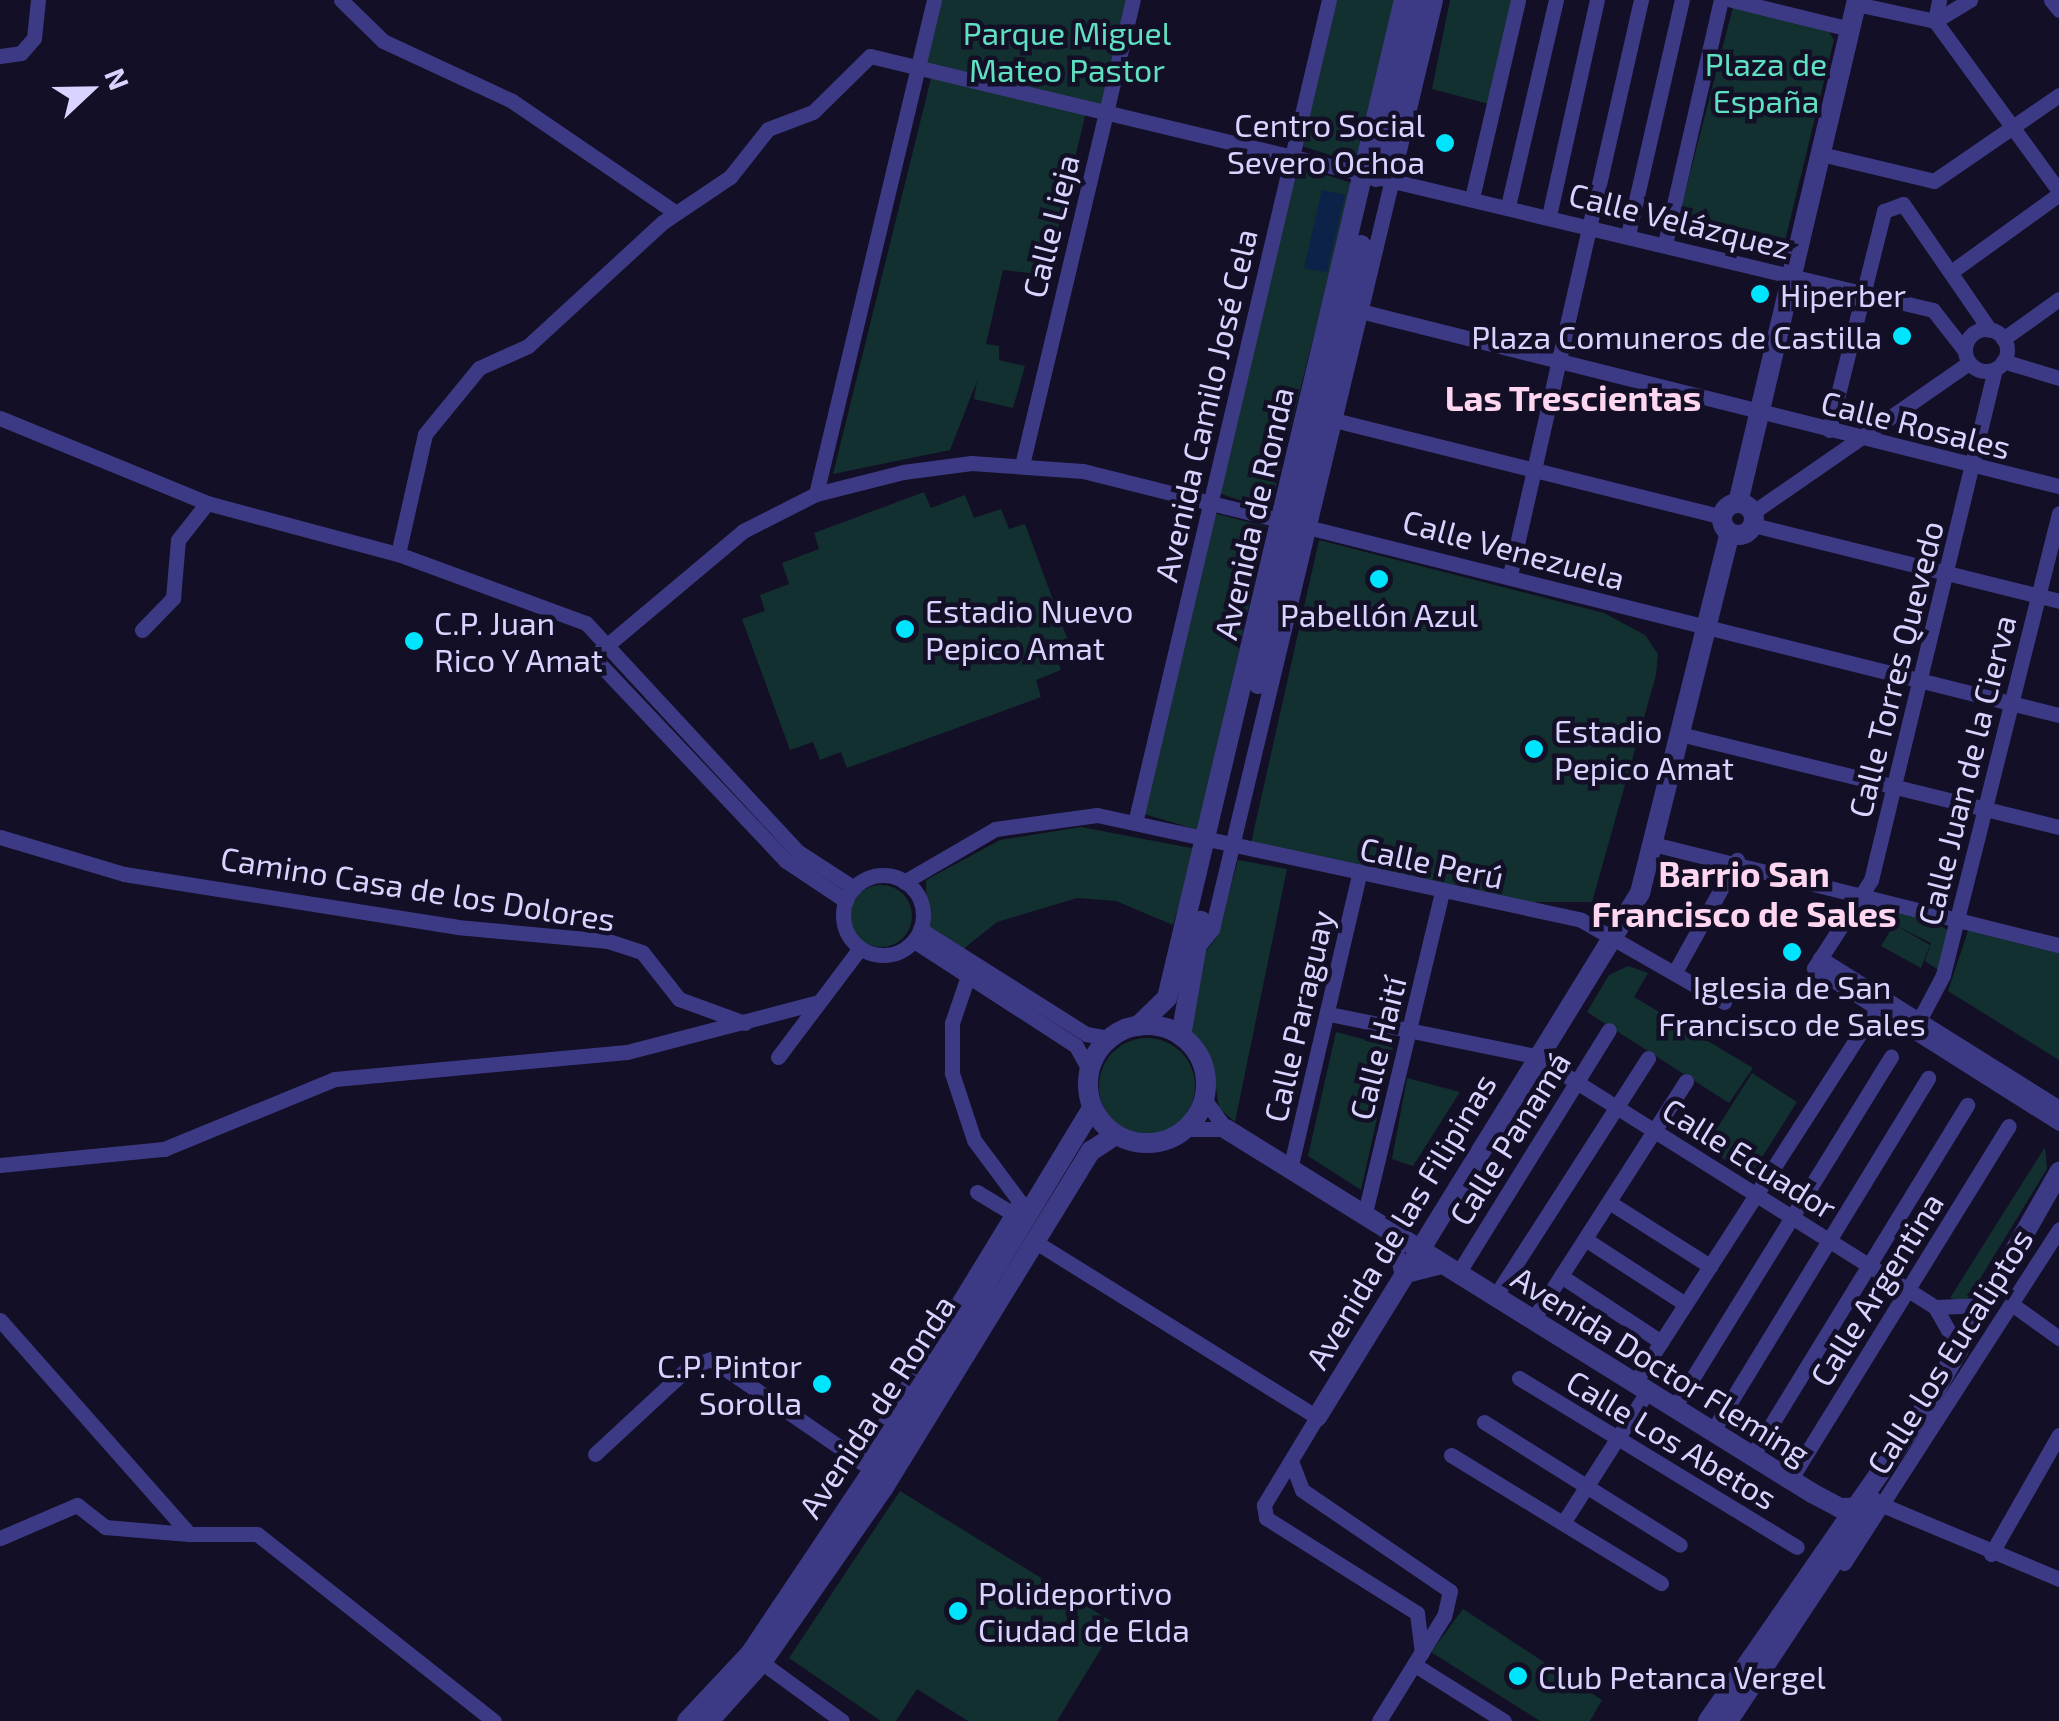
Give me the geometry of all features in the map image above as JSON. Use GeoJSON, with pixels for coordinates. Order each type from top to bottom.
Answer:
{"type":"FeatureCollection","features":[{"type":"Feature","properties":{"kind":"street"},"geometry":{"type":"LineString","coordinates":[[0,56],[34,38],[38,0]]}},
{"type":"Feature","properties":{"kind":"street"},"geometry":{"type":"LineString","coordinates":[[816,494],[934,0]]}},
{"type":"Feature","properties":{"kind":"street","name":"Calle Lieja"},"geometry":{"type":"LineString","coordinates":[[1022,465],[1133,0]]}},
{"type":"Feature","properties":{"kind":"street","name":"Avenida Camilo José Cela"},"geometry":{"type":"LineString","coordinates":[[1135,823],[1329,0]]}},
{"type":"Feature","properties":{"kind":"street","name":"Avenida de Ronda"},"geometry":{"type":"LineString","coordinates":[[1296,521],[1334,420],[1360,311],[1404,0]]}},
{"type":"Feature","properties":{"kind":"street","name":"Avenida de Ronda"},"geometry":{"type":"LineString","coordinates":[[1181,1036],[1193,953],[1420,0]]}},
{"type":"Feature","properties":{"kind":"street","name":"Avenida de Ronda"},"geometry":{"type":"LineString","coordinates":[[1377,175],[1435,0]]}},
{"type":"Feature","properties":{"kind":"street"},"geometry":{"type":"LineString","coordinates":[[1472,198],[1518,0]]}},
{"type":"Feature","properties":{"kind":"street"},"geometry":{"type":"LineString","coordinates":[[1508,206],[1556,0]]}},
{"type":"Feature","properties":{"kind":"street"},"geometry":{"type":"LineString","coordinates":[[1548,216],[1597,0]]}},
{"type":"Feature","properties":{"kind":"street"},"geometry":{"type":"LineString","coordinates":[[1510,575],[1641,0]]}},
{"type":"Feature","properties":{"kind":"street"},"geometry":{"type":"LineString","coordinates":[[1628,235],[1682,0]]}},
{"type":"Feature","properties":{"kind":"street"},"geometry":{"type":"LineString","coordinates":[[1665,244],[1721,0]]}},
{"type":"Feature","properties":{"kind":"street"},"geometry":{"type":"LineString","coordinates":[[1732,0],[1850,29]]}},
{"type":"Feature","properties":{"kind":"street"},"geometry":{"type":"LineString","coordinates":[[1935,21],[1939,0]]}},
{"type":"Feature","properties":{"kind":"street"},"geometry":{"type":"LineString","coordinates":[[1935,21],[1970,0]]}},
{"type":"Feature","properties":{"kind":"street"},"geometry":{"type":"LineString","coordinates":[[2052,0],[2059,10]]}},
{"type":"Feature","properties":{"kind":"street"},"geometry":{"type":"LineString","coordinates":[[1857,2],[1935,21],[2059,193],[1951,272]]}},
{"type":"Feature","properties":{"kind":"street","name":"Avenida de las Filipinas"},"geometry":{"type":"LineString","coordinates":[[1317,1417],[1535,1056],[1618,939],[1654,844],[1705,627],[1739,518],[1759,414],[1857,2]]}},
{"type":"Feature","properties":{"kind":"street"},"geometry":{"type":"LineString","coordinates":[[348,3],[383,40],[512,101],[676,212],[528,346],[478,368],[441,410],[405,492],[398,554]]}},
{"type":"Feature","properties":{"kind":"street","name":"Calle Velázquez"},"geometry":{"type":"LineString","coordinates":[[676,212],[730,177],[768,129],[814,112],[870,56],[1933,310],[1967,357]]}},
{"type":"Feature","properties":{"kind":"street"},"geometry":{"type":"LineString","coordinates":[[1821,154],[1934,181],[2059,95]]}},
{"type":"Feature","properties":{"kind":"street"},"geometry":{"type":"LineString","coordinates":[[1829,430],[1884,212],[1903,204],[1918,177]]}},
{"type":"Feature","properties":{"kind":"street"},"geometry":{"type":"LineString","coordinates":[[1903,204],[1997,334]]}},
{"type":"Feature","properties":{"kind":"street"},"geometry":{"type":"LineString","coordinates":[[1739,518],[1861,440],[1967,357],[1972,334],[1997,334],[2059,299]]}},
{"type":"Feature","properties":{"kind":"street","name":"Calle Rosales"},"geometry":{"type":"LineString","coordinates":[[1360,311],[1974,469],[2059,486]]}},
{"type":"Feature","properties":{"kind":"street","name":"Calle Torres Quevedo"},"geometry":{"type":"LineString","coordinates":[[1880,1003],[1817,963],[1861,894],[1895,786],[1999,365],[1997,334]]}},
{"type":"Feature","properties":{"kind":"street"},"geometry":{"type":"LineString","coordinates":[[1967,357],[2059,378]]}},
{"type":"Feature","properties":{"kind":"street"},"geometry":{"type":"LineString","coordinates":[[0,418],[206,503],[398,554],[586,623],[599,651],[798,851],[850,894]]}},
{"type":"Feature","properties":{"kind":"street"},"geometry":{"type":"LineString","coordinates":[[1334,420],[1739,518],[2059,601]]}},
{"type":"Feature","properties":{"kind":"street","name":"Calle Venezuela"},"geometry":{"type":"LineString","coordinates":[[599,651],[743,531],[816,494],[904,472],[1022,465],[1296,521],[2059,716]]}},
{"type":"Feature","properties":{"kind":"street"},"geometry":{"type":"LineString","coordinates":[[142,630],[173,598],[178,540],[206,503]]}},
{"type":"Feature","properties":{"kind":"street","name":"Calle Juan de la Cierva"},"geometry":{"type":"LineString","coordinates":[[1914,1026],[1943,975],[1960,916],[2059,513]]}},
{"type":"Feature","properties":{"kind":"street"},"geometry":{"type":"LineString","coordinates":[[1680,734],[2059,827]]}},
{"type":"Feature","properties":{"kind":"street","name":"Calle Perú"},"geometry":{"type":"LineString","coordinates":[[904,882],[1008,824],[1081,814],[1581,920],[1676,970],[1724,1002]]}},
{"type":"Feature","properties":{"kind":"street","name":"Camino Casa de los Dolores"},"geometry":{"type":"LineString","coordinates":[[0,836],[124,874],[458,928],[608,941],[642,952],[679,999],[746,1024]]}},
{"type":"Feature","properties":{"kind":"street","name":"Avenida de Ronda"},"geometry":{"type":"LineString","coordinates":[[1138,1026],[1167,998],[1220,844]]}},
{"type":"Feature","properties":{"kind":"street"},"geometry":{"type":"LineString","coordinates":[[1654,844],[1737,860],[2059,945]]}},
{"type":"Feature","properties":{"kind":"street"},"geometry":{"type":"LineString","coordinates":[[1676,970],[1737,860]]}},
{"type":"Feature","properties":{"kind":"street","name":"Calle Paraguay"},"geometry":{"type":"LineString","coordinates":[[1290,1169],[1330,1014],[1359,875]]}},
{"type":"Feature","properties":{"kind":"street"},"geometry":{"type":"LineString","coordinates":[[874,876],[904,882],[921,905],[917,935],[894,954],[860,948],[845,926],[850,894],[874,876]]}},
{"type":"Feature","properties":{"kind":"street","name":"Calle Haití"},"geometry":{"type":"LineString","coordinates":[[1364,1216],[1442,893]]}},
{"type":"Feature","properties":{"kind":"street"},"geometry":{"type":"LineString","coordinates":[[917,935],[968,976],[1076,1046],[1089,1069],[1092,1108],[1116,1136],[1152,1144],[1186,1130],[1226,1130]]}},
{"type":"Feature","properties":{"kind":"street"},"geometry":{"type":"LineString","coordinates":[[917,935],[1086,1034],[1110,1038],[1138,1026],[1181,1036],[1199,1058],[1204,1099],[1186,1130]]}},
{"type":"Feature","properties":{"kind":"street"},"geometry":{"type":"LineString","coordinates":[[778,1056],[860,948]]}},
{"type":"Feature","properties":{"kind":"street"},"geometry":{"type":"LineString","coordinates":[[968,976],[952,1023],[952,1073],[974,1140],[1019,1194],[1026,1227]]}},
{"type":"Feature","properties":{"kind":"street"},"geometry":{"type":"LineString","coordinates":[[0,1165],[164,1149],[335,1079],[612,1054],[746,1024],[818,1002]]}},
{"type":"Feature","properties":{"kind":"street"},"geometry":{"type":"LineString","coordinates":[[1563,1523],[1618,1438],[1661,1342],[1880,1003],[2059,1122]]}},
{"type":"Feature","properties":{"kind":"street","name":"Calle Ecuador"},"geometry":{"type":"LineString","coordinates":[[1330,1014],[1535,1056],[1936,1308],[1960,1351]]}},
{"type":"Feature","properties":{"kind":"street"},"geometry":{"type":"LineString","coordinates":[[1914,1026],[2059,1108]]}},
{"type":"Feature","properties":{"kind":"street","name":"Calle Panamá"},"geometry":{"type":"LineString","coordinates":[[1449,1270],[1609,1030]]}},
{"type":"Feature","properties":{"kind":"street"},"geometry":{"type":"LineString","coordinates":[[1089,1069],[1110,1038]]}},
{"type":"Feature","properties":{"kind":"street"},"geometry":{"type":"LineString","coordinates":[[1494,1298],[1648,1058]]}},
{"type":"Feature","properties":{"kind":"street"},"geometry":{"type":"LineString","coordinates":[[1674,1408],[1892,1058]]}},
{"type":"Feature","properties":{"kind":"street"},"geometry":{"type":"LineString","coordinates":[[1712,1432],[1928,1078]]}},
{"type":"Feature","properties":{"kind":"street"},"geometry":{"type":"LineString","coordinates":[[1532,1322],[1686,1081]]}},
{"type":"Feature","properties":{"kind":"street","name":"Avenida Doctor Fleming"},"geometry":{"type":"LineString","coordinates":[[1204,1099],[1226,1130],[1394,1236],[1812,1493],[1859,1509]]}},
{"type":"Feature","properties":{"kind":"street"},"geometry":{"type":"LineString","coordinates":[[1752,1456],[1967,1105]]}},
{"type":"Feature","properties":{"kind":"street","name":"Avenida de Ronda"},"geometry":{"type":"LineString","coordinates":[[709,1721],[884,1487],[1092,1108]]}},
{"type":"Feature","properties":{"kind":"street","name":"Calle Argentina"},"geometry":{"type":"LineString","coordinates":[[1790,1480],[2009,1126]]}},
{"type":"Feature","properties":{"kind":"street","name":"Avenida de Ronda"},"geometry":{"type":"LineString","coordinates":[[687,1721],[756,1658],[867,1466],[1026,1227],[1091,1152],[1116,1136]]}},
{"type":"Feature","properties":{"kind":"street"},"geometry":{"type":"LineString","coordinates":[[1728,1721],[1830,1574],[1859,1509],[1960,1351],[2059,1172]]}},
{"type":"Feature","properties":{"kind":"street"},"geometry":{"type":"LineString","coordinates":[[977,1192],[1317,1417],[1264,1505],[1276,1528],[1418,1613],[1448,1607]]}},
{"type":"Feature","properties":{"kind":"street"},"geometry":{"type":"LineString","coordinates":[[1608,1202],[1710,1266]]}},
{"type":"Feature","properties":{"kind":"street","name":"Calle los Eucaliptos"},"geometry":{"type":"LineString","coordinates":[[1806,1609],[1859,1509],[2012,1305],[2059,1229]]}},
{"type":"Feature","properties":{"kind":"street"},"geometry":{"type":"LineString","coordinates":[[1394,1236],[1402,1276],[1449,1270]]}},
{"type":"Feature","properties":{"kind":"street"},"geometry":{"type":"LineString","coordinates":[[1585,1239],[1685,1304]]}},
{"type":"Feature","properties":{"kind":"street"},"geometry":{"type":"LineString","coordinates":[[1561,1276],[1661,1342]]}},
{"type":"Feature","properties":{"kind":"street"},"geometry":{"type":"LineString","coordinates":[[1936,1308],[1986,1305]]}},
{"type":"Feature","properties":{"kind":"street"},"geometry":{"type":"LineString","coordinates":[[2012,1305],[2059,1338]]}},
{"type":"Feature","properties":{"kind":"street"},"geometry":{"type":"LineString","coordinates":[[0,1320],[190,1534]]}},
{"type":"Feature","properties":{"kind":"street"},"geometry":{"type":"LineString","coordinates":[[594,1454],[689,1367],[711,1359],[867,1466]]}},
{"type":"Feature","properties":{"kind":"street","name":"Calle Los Abetos"},"geometry":{"type":"LineString","coordinates":[[1519,1378],[1797,1547]]}},
{"type":"Feature","properties":{"kind":"street"},"geometry":{"type":"LineString","coordinates":[[1484,1422],[1680,1545]]}},
{"type":"Feature","properties":{"kind":"street"},"geometry":{"type":"LineString","coordinates":[[1992,1554],[2059,1435]]}},
{"type":"Feature","properties":{"kind":"street"},"geometry":{"type":"LineString","coordinates":[[1451,1455],[1661,1583]]}},
{"type":"Feature","properties":{"kind":"street"},"geometry":{"type":"LineString","coordinates":[[1291,1461],[1302,1490]]}},
{"type":"Feature","properties":{"kind":"street"},"geometry":{"type":"LineString","coordinates":[[1270,1492],[1302,1490],[1445,1582],[1448,1607],[1380,1721]]}},
{"type":"Feature","properties":{"kind":"street"},"geometry":{"type":"LineString","coordinates":[[1812,1493],[1831,1540]]}},
{"type":"Feature","properties":{"kind":"street"},"geometry":{"type":"LineString","coordinates":[[0,1538],[78,1505],[105,1527],[190,1534],[257,1534],[494,1721]]}},
{"type":"Feature","properties":{"kind":"street"},"geometry":{"type":"LineString","coordinates":[[1708,1721],[1831,1540],[1859,1509]]}},
{"type":"Feature","properties":{"kind":"street"},"geometry":{"type":"LineString","coordinates":[[1859,1509],[2059,1579]]}},
{"type":"Feature","properties":{"kind":"street"},"geometry":{"type":"LineString","coordinates":[[1418,1613],[1418,1659]]}},
{"type":"Feature","properties":{"kind":"street"},"geometry":{"type":"LineString","coordinates":[[756,1658],[842,1721]]}},
{"type":"Feature","properties":{"kind":"street"},"geometry":{"type":"LineString","coordinates":[[1418,1659],[1504,1721]]}},
{"type":"Feature","properties":{"kind":"green space","name":"Parque Miguel Mateo Pastor"},"geometry":{"type":"Polygon","coordinates":[[[934,0],[1133,0],[1107,112],[1087,108],[1047,275],[1003,270],[986,344],[999,346],[999,360],[1025,366],[1013,408],[974,399],[977,381],[950,450],[833,474],[933,70],[918,66],[934,0]]]}},
{"type":"Feature","properties":{"kind":"green space"},"geometry":{"type":"Polygon","coordinates":[[[1337,0],[1397,0],[1355,163],[1302,146],[1337,0]]]}},
{"type":"Feature","properties":{"kind":"green space"},"geometry":{"type":"Polygon","coordinates":[[[1450,0],[1513,0],[1489,104],[1432,89],[1450,0]]]}},
{"type":"Feature","properties":{"kind":"green space","name":"Plaza de España"},"geometry":{"type":"Polygon","coordinates":[[[1733,7],[1828,30],[1834,40],[1780,261],[1674,235],[1733,7]]]}},
{"type":"Feature","properties":{"kind":"green space"},"geometry":{"type":"Polygon","coordinates":[[[1296,166],[1352,183],[1270,510],[1218,493],[1296,166]]]}},
{"type":"Feature","properties":{"kind":"green space","name":"Estadio Nuevo Pepico Amat"},"geometry":{"type":"Polygon","coordinates":[[[924,492],[931,508],[965,495],[974,518],[1001,509],[1009,529],[1025,524],[1067,638],[1052,644],[1061,670],[1036,680],[1041,697],[847,768],[841,752],[820,760],[813,742],[790,750],[742,619],[765,611],[760,595],[789,584],[782,563],[819,549],[814,533],[924,492]]]}},
{"type":"Feature","properties":{"kind":"green space"},"geometry":{"type":"Polygon","coordinates":[[[1214,513],[1267,527],[1198,830],[1144,814],[1214,513]]]}},
{"type":"Feature","properties":{"kind":"green space"},"geometry":{"type":"Polygon","coordinates":[[[1319,540],[1604,613],[1645,635],[1658,654],[1656,675],[1592,902],[1511,902],[1251,843],[1319,540]]]}},
{"type":"Feature","properties":{"kind":"green space"},"geometry":{"type":"Polygon","coordinates":[[[1081,827],[1196,849],[1173,925],[1116,901],[1077,898],[997,922],[962,950],[927,926],[926,880],[1000,840],[1081,827]]]}},
{"type":"Feature","properties":{"kind":"green space"},"geometry":{"type":"Polygon","coordinates":[[[1238,860],[1287,869],[1235,1122],[1219,1108],[1213,1068],[1189,1031],[1198,961],[1217,937],[1238,860]]]}},
{"type":"Feature","properties":{"kind":"green space"},"geometry":{"type":"Polygon","coordinates":[[[881,885],[903,894],[912,916],[903,938],[881,947],[859,938],[850,916],[859,894],[881,885]]]}},
{"type":"Feature","properties":{"kind":"green space"},"geometry":{"type":"Polygon","coordinates":[[[1879,900],[1951,931],[1941,972],[1925,961],[1931,943],[1895,925],[1930,945],[1921,968],[1881,946],[1890,931],[1876,919],[1857,921],[1879,900]]]}},
{"type":"Feature","properties":{"kind":"green space"},"geometry":{"type":"Polygon","coordinates":[[[1969,928],[2059,950],[2059,1060],[1948,991],[1969,928]]]}},
{"type":"Feature","properties":{"kind":"green space"},"geometry":{"type":"Polygon","coordinates":[[[1628,966],[1648,973],[1634,997],[1753,1068],[1729,1103],[1587,1012],[1609,975],[1628,966]]]}},
{"type":"Feature","properties":{"kind":"green space"},"geometry":{"type":"Polygon","coordinates":[[[1336,1032],[1393,1047],[1361,1190],[1308,1156],[1336,1032]]]}},
{"type":"Feature","properties":{"kind":"green space"},"geometry":{"type":"Polygon","coordinates":[[[1147,1038],[1165,1041],[1181,1052],[1192,1068],[1192,1104],[1181,1120],[1165,1131],[1147,1134],[1129,1131],[1113,1120],[1102,1104],[1099,1086],[1102,1068],[1113,1052],[1129,1041],[1147,1038]]]}},
{"type":"Feature","properties":{"kind":"green space"},"geometry":{"type":"Polygon","coordinates":[[[1752,1073],[1797,1102],[1750,1176],[1705,1147],[1752,1073]]]}},
{"type":"Feature","properties":{"kind":"green space"},"geometry":{"type":"Polygon","coordinates":[[[1407,1078],[1460,1092],[1413,1166],[1392,1159],[1407,1078]]]}},
{"type":"Feature","properties":{"kind":"green space"},"geometry":{"type":"Polygon","coordinates":[[[2045,1147],[2047,1169],[1966,1302],[1950,1298],[2045,1147]]]}},
{"type":"Feature","properties":{"kind":"green space","name":"Polideportivo Ciudad de Elda"},"geometry":{"type":"Polygon","coordinates":[[[900,1491],[1116,1624],[1057,1721],[968,1721],[917,1689],[896,1721],[881,1721],[789,1658],[900,1491]]]}},
{"type":"Feature","properties":{"kind":"green space","name":"Club Petanca Vergel"},"geometry":{"type":"Polygon","coordinates":[[[1463,1609],[1602,1700],[1590,1721],[1540,1721],[1431,1652],[1463,1609]]]}},
{"type":"Feature","properties":{"kind":"water"},"geometry":{"type":"Polygon","coordinates":[[[1322,190],[1345,195],[1327,272],[1304,268],[1322,190]]]}},
{"type":"Feature","properties":{"kind":"place","name":"Centro Social Severo Ochoa"},"geometry":{"type":"Point","coordinates":[1445,143]}},
{"type":"Feature","properties":{"kind":"place","name":"Hiperber"},"geometry":{"type":"Point","coordinates":[1760,294]}},
{"type":"Feature","properties":{"kind":"place","name":"Plaza Comuneros de Castilla"},"geometry":{"type":"Point","coordinates":[1902,336]}},
{"type":"Feature","properties":{"kind":"place","name":"Pabellón Azul"},"geometry":{"type":"Point","coordinates":[1379,579]}},
{"type":"Feature","properties":{"kind":"place","name":"Estadio Nuevo Pepico Amat"},"geometry":{"type":"Point","coordinates":[905,629]}},
{"type":"Feature","properties":{"kind":"place","name":"C.P. Juan Rico Y Amat"},"geometry":{"type":"Point","coordinates":[414,641]}},
{"type":"Feature","properties":{"kind":"place","name":"Estadio Pepico Amat"},"geometry":{"type":"Point","coordinates":[1534,749]}},
{"type":"Feature","properties":{"kind":"place","name":"Iglesia de San Francisco de Sales"},"geometry":{"type":"Point","coordinates":[1792,952]}},
{"type":"Feature","properties":{"kind":"place","name":"C.P. Pintor Sorolla"},"geometry":{"type":"Point","coordinates":[822,1384]}},
{"type":"Feature","properties":{"kind":"place","name":"Polideportivo Ciudad de Elda"},"geometry":{"type":"Point","coordinates":[958,1611]}},
{"type":"Feature","properties":{"kind":"place","name":"Club Petanca Vergel"},"geometry":{"type":"Point","coordinates":[1518,1676]}},
{"type":"Feature","properties":{"kind":"district","name":"Las Trescientas"},"geometry":{"type":"Point","coordinates":[1573,397]}},
{"type":"Feature","properties":{"kind":"district","name":"Barrio San Francisco de Sales"},"geometry":{"type":"Point","coordinates":[1744,893]}}]}
